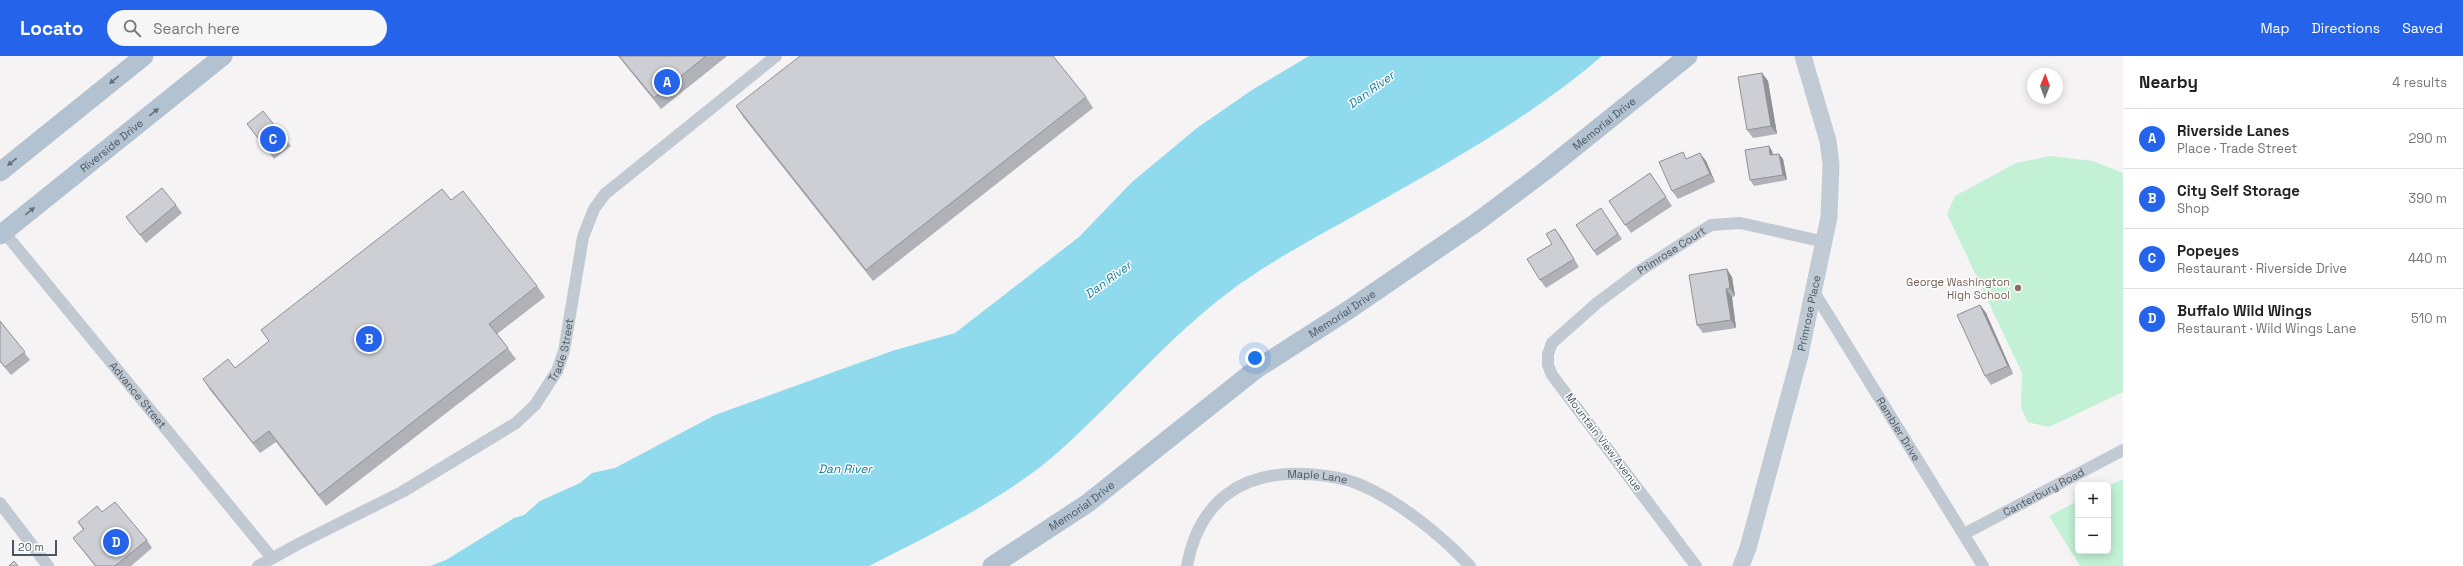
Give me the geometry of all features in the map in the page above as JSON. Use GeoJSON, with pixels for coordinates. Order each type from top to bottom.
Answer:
{"type":"FeatureCollection","features":[{"type":"Feature","properties":{"kind":"main road"},"geometry":{"type":"LineString","coordinates":[[0,172],[144,56]]}},
{"type":"Feature","properties":{"kind":"main road","name":"Riverside Drive"},"geometry":{"type":"LineString","coordinates":[[2,234],[223,56]]}},
{"type":"Feature","properties":{"kind":"main road","name":"Memorial Drive"},"geometry":{"type":"LineString","coordinates":[[992,566],[1088,503],[1255,370],[1350,309],[1477,222],[1557,161],[1688,56]]}},
{"type":"Feature","properties":{"kind":"street","name":"Trade Street"},"geometry":{"type":"LineString","coordinates":[[258,566],[402,492],[516,423],[535,405],[557,372],[564,351],[583,237],[594,209],[605,194],[776,56]]}},
{"type":"Feature","properties":{"kind":"street","name":"Primrose Place"},"geometry":{"type":"LineString","coordinates":[[1741,566],[1748,548],[1781,431],[1814,292],[1832,193],[1831,164],[1821,112],[1804,56]]}},
{"type":"Feature","properties":{"kind":"street","name":"Primrose Court"},"geometry":{"type":"LineString","coordinates":[[1579,319],[1641,270],[1711,225],[1740,223],[1802,235],[1824,242]]}},
{"type":"Feature","properties":{"kind":"street","name":"Advance Street"},"geometry":{"type":"LineString","coordinates":[[2,234],[272,558]]}},
{"type":"Feature","properties":{"kind":"street","name":"Rambler Drive"},"geometry":{"type":"LineString","coordinates":[[1814,292],[1983,566]]}},
{"type":"Feature","properties":{"kind":"street","name":"Mountain View Avenue"},"geometry":{"type":"LineString","coordinates":[[1579,319],[1552,343],[1548,354],[1548,365],[1552,375],[1696,566]]}},
{"type":"Feature","properties":{"kind":"street","name":"Canterbury Road"},"geometry":{"type":"LineString","coordinates":[[1964,534],[2123,450]]}},
{"type":"Feature","properties":{"kind":"street","name":"Maple Lane"},"geometry":{"type":"LineString","coordinates":[[1187,566],[1197,530],[1207,513],[1220,499],[1253,480],[1286,473],[1321,474],[1360,485],[1381,496],[1445,540],[1470,566]]}},
{"type":"Feature","properties":{"kind":"street"},"geometry":{"type":"LineString","coordinates":[[0,503],[48,566]]}},
{"type":"Feature","properties":{"kind":"green space"},"geometry":{"type":"Polygon","coordinates":[[[2051,156],[2093,161],[2123,173],[2123,392],[2049,427],[2028,422],[2021,408],[2022,373],[1947,214],[1955,196],[2016,163],[2051,156]]]}},
{"type":"Feature","properties":{"kind":"green space"},"geometry":{"type":"Polygon","coordinates":[[[2123,479],[2123,566],[2080,566],[2049,516],[2075,503],[2075,554],[2111,554],[2111,485],[2123,479]]]}},
{"type":"Feature","properties":{"kind":"water","name":"Dan River"},"geometry":{"type":"Polygon","coordinates":[[[1309,56],[1602,56],[1573,80],[1512,123],[1449,162],[1258,271],[1207,309],[1165,347],[1085,427],[1044,464],[1021,481],[971,512],[869,566],[430,566],[446,560],[514,518],[524,515],[540,501],[580,483],[592,473],[615,468],[715,415],[892,351],[955,333],[1079,237],[1132,182],[1197,128],[1252,90],[1309,56]]]}},
{"type":"Feature","properties":{"kind":"building"},"geometry":{"type":"Polygon","coordinates":[[[619,56],[706,56],[654,98],[619,56]]]}},
{"type":"Feature","properties":{"kind":"building"},"geometry":{"type":"Polygon","coordinates":[[[800,56],[1053,56],[1086,97],[866,270],[736,106],[800,56]]]}},
{"type":"Feature","properties":{"kind":"building"},"geometry":{"type":"Polygon","coordinates":[[[1762,73],[1771,126],[1747,130],[1738,77],[1762,73]]]}},
{"type":"Feature","properties":{"kind":"building"},"geometry":{"type":"Polygon","coordinates":[[[263,111],[287,141],[270,153],[247,124],[263,111]]]}},
{"type":"Feature","properties":{"kind":"building"},"geometry":{"type":"Polygon","coordinates":[[[1769,146],[1770,155],[1779,154],[1783,175],[1750,180],[1745,150],[1769,146]]]}},
{"type":"Feature","properties":{"kind":"building"},"geometry":{"type":"Polygon","coordinates":[[[1683,152],[1686,159],[1700,153],[1710,174],[1672,191],[1659,162],[1683,152]]]}},
{"type":"Feature","properties":{"kind":"building"},"geometry":{"type":"Polygon","coordinates":[[[1650,173],[1666,197],[1625,225],[1609,201],[1650,173]]]}},
{"type":"Feature","properties":{"kind":"building"},"geometry":{"type":"Polygon","coordinates":[[[162,188],[176,205],[140,235],[126,217],[162,188]]]}},
{"type":"Feature","properties":{"kind":"building"},"geometry":{"type":"Polygon","coordinates":[[[442,189],[451,200],[463,191],[537,286],[489,324],[508,348],[319,495],[269,431],[253,443],[203,379],[228,359],[235,368],[269,341],[261,330],[442,189]]]}},
{"type":"Feature","properties":{"kind":"building"},"geometry":{"type":"Polygon","coordinates":[[[1601,208],[1618,234],[1594,251],[1576,225],[1601,208]]]}},
{"type":"Feature","properties":{"kind":"building"},"geometry":{"type":"Polygon","coordinates":[[[1555,229],[1574,259],[1540,280],[1527,259],[1552,244],[1546,234],[1555,229]]]}},
{"type":"Feature","properties":{"kind":"building"},"geometry":{"type":"Polygon","coordinates":[[[1727,269],[1730,288],[1726,289],[1731,320],[1697,325],[1689,275],[1727,269]]]}},
{"type":"Feature","properties":{"kind":"building"},"geometry":{"type":"Polygon","coordinates":[[[1980,305],[2008,366],[1985,376],[1957,315],[1980,305]]]}},
{"type":"Feature","properties":{"kind":"building"},"geometry":{"type":"Polygon","coordinates":[[[0,321],[25,352],[5,367],[0,361],[0,321]]]}},
{"type":"Feature","properties":{"kind":"building"},"geometry":{"type":"Polygon","coordinates":[[[115,502],[147,540],[115,566],[96,566],[73,538],[84,529],[78,522],[97,506],[102,512],[115,502]]]}},
{"type":"Feature","properties":{"kind":"building"},"geometry":{"type":"Polygon","coordinates":[[[14,561],[18,566],[9,566],[14,561]]]}},
{"type":"Feature","properties":{"kind":"place","name":"Riverside Lanes"},"geometry":{"type":"Point","coordinates":[667,82]}},
{"type":"Feature","properties":{"kind":"place","name":"Popeyes"},"geometry":{"type":"Point","coordinates":[273,139]}},
{"type":"Feature","properties":{"kind":"place","name":"George Washington High School"},"geometry":{"type":"Point","coordinates":[2018,288]}},
{"type":"Feature","properties":{"kind":"place","name":"City Self Storage"},"geometry":{"type":"Point","coordinates":[369,339]}},
{"type":"Feature","properties":{"kind":"place","name":"Buffalo Wild Wings"},"geometry":{"type":"Point","coordinates":[116,542]}}]}
